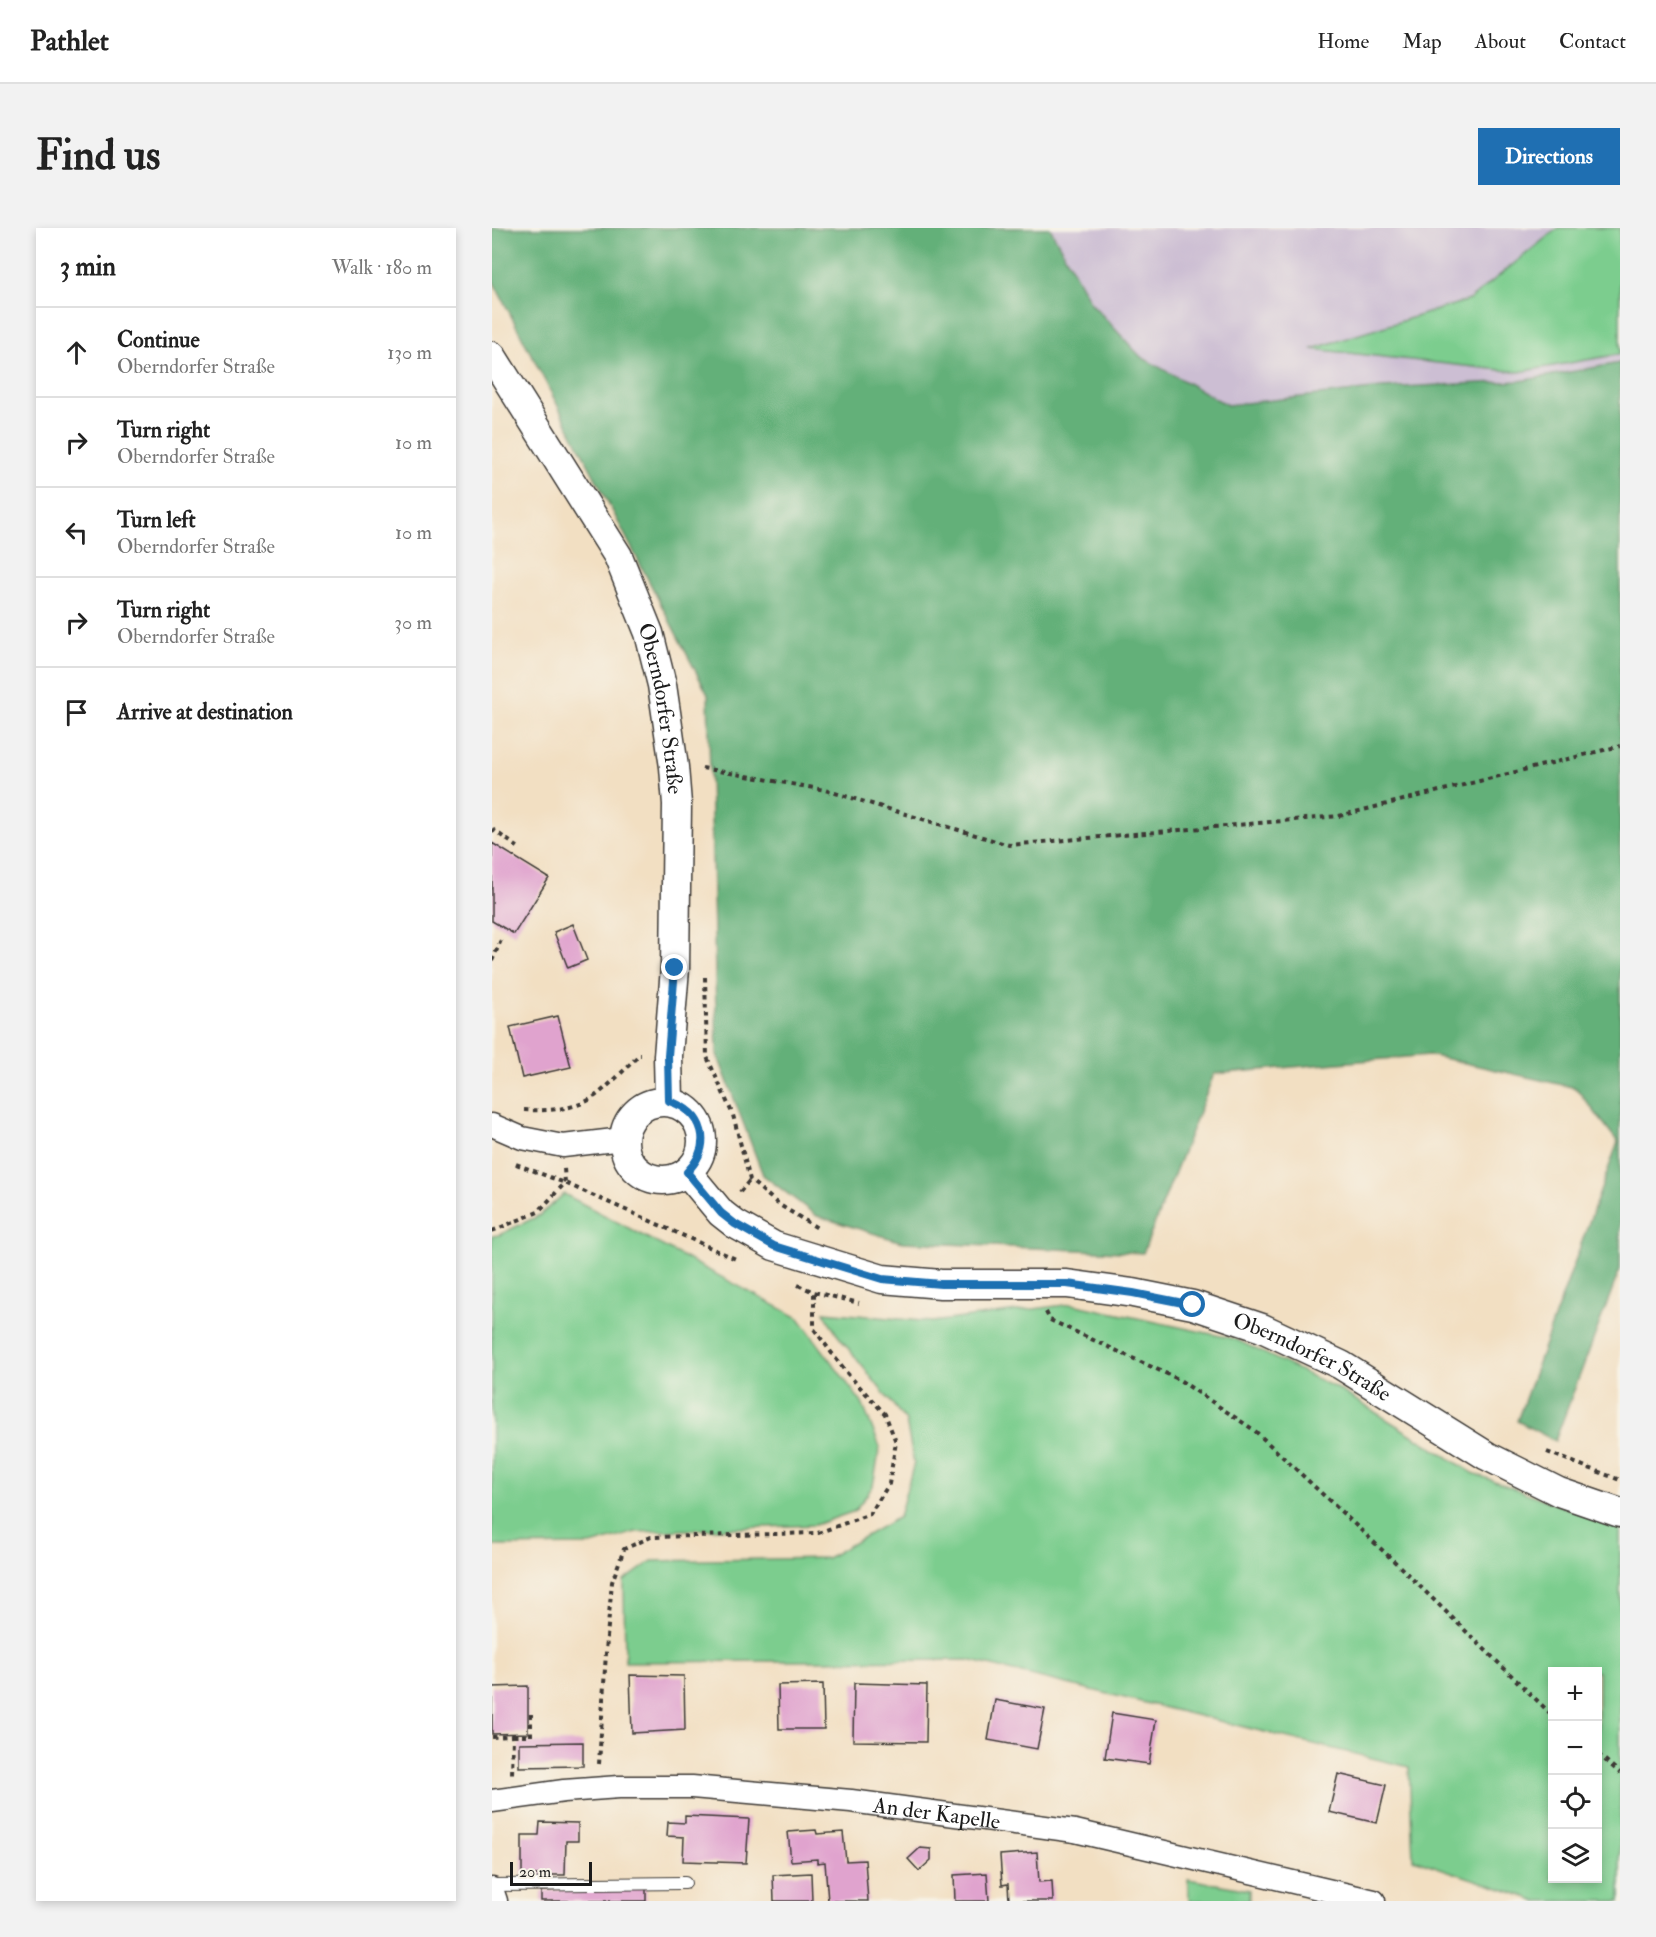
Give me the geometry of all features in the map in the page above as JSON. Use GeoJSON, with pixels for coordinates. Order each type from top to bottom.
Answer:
{"type":"FeatureCollection","features":[{"type":"Feature","properties":{"kind":"street","name":"Oberndorfer Straße"},"geometry":{"type":"LineString","coordinates":[[492,356],[618,556],[649,633],[662,685],[677,804],[675,968],[668,1056],[669,1101]]}},
{"type":"Feature","properties":{"kind":"street"},"geometry":{"type":"LineString","coordinates":[[656,1101],[669,1101],[682,1106],[692,1114],[703,1138],[702,1151],[696,1163],[676,1178],[663,1181],[639,1173],[630,1163],[623,1139],[626,1126],[643,1106],[656,1101]]}},
{"type":"Feature","properties":{"kind":"street"},"geometry":{"type":"LineString","coordinates":[[492,1125],[522,1138],[563,1146],[623,1139]]}},
{"type":"Feature","properties":{"kind":"street","name":"Oberndorfer Straße"},"geometry":{"type":"LineString","coordinates":[[687,1172],[721,1213],[735,1224],[774,1246],[882,1279],[941,1284],[1067,1284],[1133,1293],[1193,1305],[1262,1329],[1341,1365],[1497,1461],[1559,1492],[1620,1512]]}},
{"type":"Feature","properties":{"kind":"street","name":"An der Kapelle"},"geometry":{"type":"LineString","coordinates":[[502,1800],[564,1791],[692,1787],[851,1801],[1075,1831],[1374,1901]]}},
{"type":"Feature","properties":{"kind":"street"},"geometry":{"type":"LineString","coordinates":[[492,1887],[496,1901]]}},
{"type":"Feature","properties":{"kind":"lane"},"geometry":{"type":"LineString","coordinates":[[492,1887],[685,1882]]}},
{"type":"Feature","properties":{"kind":"path"},"geometry":{"type":"LineString","coordinates":[[696,767],[825,790],[1008,845],[1339,816],[1620,746]]}},
{"type":"Feature","properties":{"kind":"path"},"geometry":{"type":"LineString","coordinates":[[492,829],[519,848]]}},
{"type":"Feature","properties":{"kind":"path"},"geometry":{"type":"LineString","coordinates":[[492,961],[501,940]]}},
{"type":"Feature","properties":{"kind":"path"},"geometry":{"type":"LineString","coordinates":[[517,1108],[562,1109],[587,1102],[621,1074],[639,1055],[706,1056]]}},
{"type":"Feature","properties":{"kind":"path"},"geometry":{"type":"LineString","coordinates":[[513,1163],[565,1183],[699,1244]]}},
{"type":"Feature","properties":{"kind":"path"},"geometry":{"type":"LineString","coordinates":[[750,1180],[778,1204],[825,1232]]}},
{"type":"Feature","properties":{"kind":"path"},"geometry":{"type":"LineString","coordinates":[[492,1231],[538,1212],[565,1183]]}},
{"type":"Feature","properties":{"kind":"path"},"geometry":{"type":"LineString","coordinates":[[598,1789],[612,1582],[624,1549],[651,1537],[818,1533],[870,1514],[889,1484],[896,1442],[885,1414],[845,1371],[814,1329],[814,1292]]}},
{"type":"Feature","properties":{"kind":"path"},"geometry":{"type":"LineString","coordinates":[[1043,1305],[1050,1320],[1178,1379],[1254,1430],[1395,1562],[1548,1711]]}},
{"type":"Feature","properties":{"kind":"path"},"geometry":{"type":"LineString","coordinates":[[492,1737],[531,1736],[531,1714]]}},
{"type":"Feature","properties":{"kind":"path"},"geometry":{"type":"LineString","coordinates":[[502,1800],[513,1736]]}},
{"type":"Feature","properties":{"kind":"path"},"geometry":{"type":"LineString","coordinates":[[1602,1757],[1620,1773]]}},
{"type":"Feature","properties":{"kind":"shaded area"},"geometry":{"type":"Polygon","coordinates":[[[1050,228],[1620,228],[1620,363],[1520,381],[1382,388],[1227,405],[1141,357],[1091,303],[1050,228]]]}},
{"type":"Feature","properties":{"kind":"green space"},"geometry":{"type":"Polygon","coordinates":[[[492,228],[1050,228],[1091,303],[1141,357],[1227,405],[1382,388],[1520,381],[1620,363],[1620,1269],[1555,1441],[1517,1421],[1618,1142],[1576,1088],[1429,1055],[1214,1074],[1143,1253],[902,1242],[817,1216],[763,1175],[717,1054],[708,695],[492,279],[492,228]]]}},
{"type":"Feature","properties":{"kind":"green space"},"geometry":{"type":"Polygon","coordinates":[[[1558,228],[1620,228],[1620,354],[1519,372],[1312,349],[1469,300],[1558,228]]]}},
{"type":"Feature","properties":{"kind":"green space"},"geometry":{"type":"Polygon","coordinates":[[[564,1194],[799,1318],[862,1403],[880,1447],[873,1486],[855,1511],[815,1525],[636,1532],[591,1545],[492,1546],[492,1236],[499,1235],[540,1215],[564,1194]]]}},
{"type":"Feature","properties":{"kind":"green space"},"geometry":{"type":"Polygon","coordinates":[[[1072,1304],[1235,1339],[1338,1389],[1473,1473],[1620,1528],[1620,1901],[1538,1901],[1413,1859],[1409,1767],[968,1660],[625,1662],[624,1581],[652,1561],[827,1558],[899,1517],[914,1463],[906,1421],[836,1333],[824,1312],[932,1322],[1072,1304]]]}},
{"type":"Feature","properties":{"kind":"green space"},"geometry":{"type":"Polygon","coordinates":[[[1188,1879],[1249,1890],[1249,1901],[1189,1901],[1188,1879]]]}},
{"type":"Feature","properties":{"kind":"building"},"geometry":{"type":"Polygon","coordinates":[[[492,843],[549,878],[514,934],[492,921],[492,843]]]}},
{"type":"Feature","properties":{"kind":"building"},"geometry":{"type":"Polygon","coordinates":[[[573,924],[587,960],[568,968],[554,932],[573,924]]]}},
{"type":"Feature","properties":{"kind":"building"},"geometry":{"type":"Polygon","coordinates":[[[558,1016],[571,1067],[522,1078],[510,1027],[558,1016]]]}},
{"type":"Feature","properties":{"kind":"building"},"geometry":{"type":"Polygon","coordinates":[[[630,1675],[684,1676],[685,1730],[632,1733],[630,1675]]]}},
{"type":"Feature","properties":{"kind":"building"},"geometry":{"type":"Polygon","coordinates":[[[854,1683],[927,1685],[926,1742],[853,1741],[854,1683]]]}},
{"type":"Feature","properties":{"kind":"building"},"geometry":{"type":"Polygon","coordinates":[[[823,1684],[824,1729],[779,1729],[778,1685],[823,1684]]]}},
{"type":"Feature","properties":{"kind":"building"},"geometry":{"type":"Polygon","coordinates":[[[528,1686],[528,1733],[492,1734],[492,1687],[528,1686]]]}},
{"type":"Feature","properties":{"kind":"building"},"geometry":{"type":"Polygon","coordinates":[[[995,1700],[1045,1709],[1037,1749],[988,1740],[995,1700]]]}},
{"type":"Feature","properties":{"kind":"building"},"geometry":{"type":"Polygon","coordinates":[[[1112,1713],[1156,1720],[1149,1764],[1105,1758],[1112,1713]]]}},
{"type":"Feature","properties":{"kind":"building"},"geometry":{"type":"Polygon","coordinates":[[[583,1742],[583,1766],[519,1767],[519,1743],[583,1742]]]}},
{"type":"Feature","properties":{"kind":"building"},"geometry":{"type":"Polygon","coordinates":[[[1338,1774],[1386,1785],[1377,1823],[1329,1812],[1338,1774]]]}},
{"type":"Feature","properties":{"kind":"building"},"geometry":{"type":"Polygon","coordinates":[[[685,1816],[749,1819],[746,1863],[683,1861],[684,1837],[667,1836],[668,1822],[685,1823],[685,1816]]]}},
{"type":"Feature","properties":{"kind":"building"},"geometry":{"type":"Polygon","coordinates":[[[540,1822],[578,1823],[578,1841],[566,1841],[565,1875],[522,1875],[522,1835],[539,1835],[540,1822]]]}},
{"type":"Feature","properties":{"kind":"building"},"geometry":{"type":"Polygon","coordinates":[[[816,1830],[817,1834],[843,1832],[846,1861],[865,1860],[868,1901],[828,1901],[825,1862],[817,1863],[817,1859],[791,1861],[788,1832],[816,1830]]]}},
{"type":"Feature","properties":{"kind":"building"},"geometry":{"type":"Polygon","coordinates":[[[920,1848],[931,1849],[931,1860],[919,1871],[908,1859],[920,1848]]]}},
{"type":"Feature","properties":{"kind":"building"},"geometry":{"type":"Polygon","coordinates":[[[1037,1852],[1039,1882],[1052,1881],[1053,1901],[1009,1901],[1008,1884],[1002,1885],[1000,1855],[1037,1852]]]}},
{"type":"Feature","properties":{"kind":"building"},"geometry":{"type":"Polygon","coordinates":[[[811,1873],[812,1901],[774,1901],[773,1875],[811,1873]]]}},
{"type":"Feature","properties":{"kind":"building"},"geometry":{"type":"Polygon","coordinates":[[[987,1873],[989,1901],[955,1901],[954,1875],[987,1873]]]}},
{"type":"Feature","properties":{"kind":"building"},"geometry":{"type":"Polygon","coordinates":[[[646,1886],[646,1901],[541,1901],[541,1891],[646,1886]]]}},
{"type":"Feature","properties":{"kind":"route"},"geometry":{"type":"LineString","coordinates":[[675,968],[668,1056],[669,1101],[682,1106],[692,1114],[703,1138],[702,1151],[696,1163],[687,1172],[721,1213],[735,1224],[774,1246],[882,1279],[941,1284],[1067,1284],[1133,1293],[1193,1305]]}}]}
